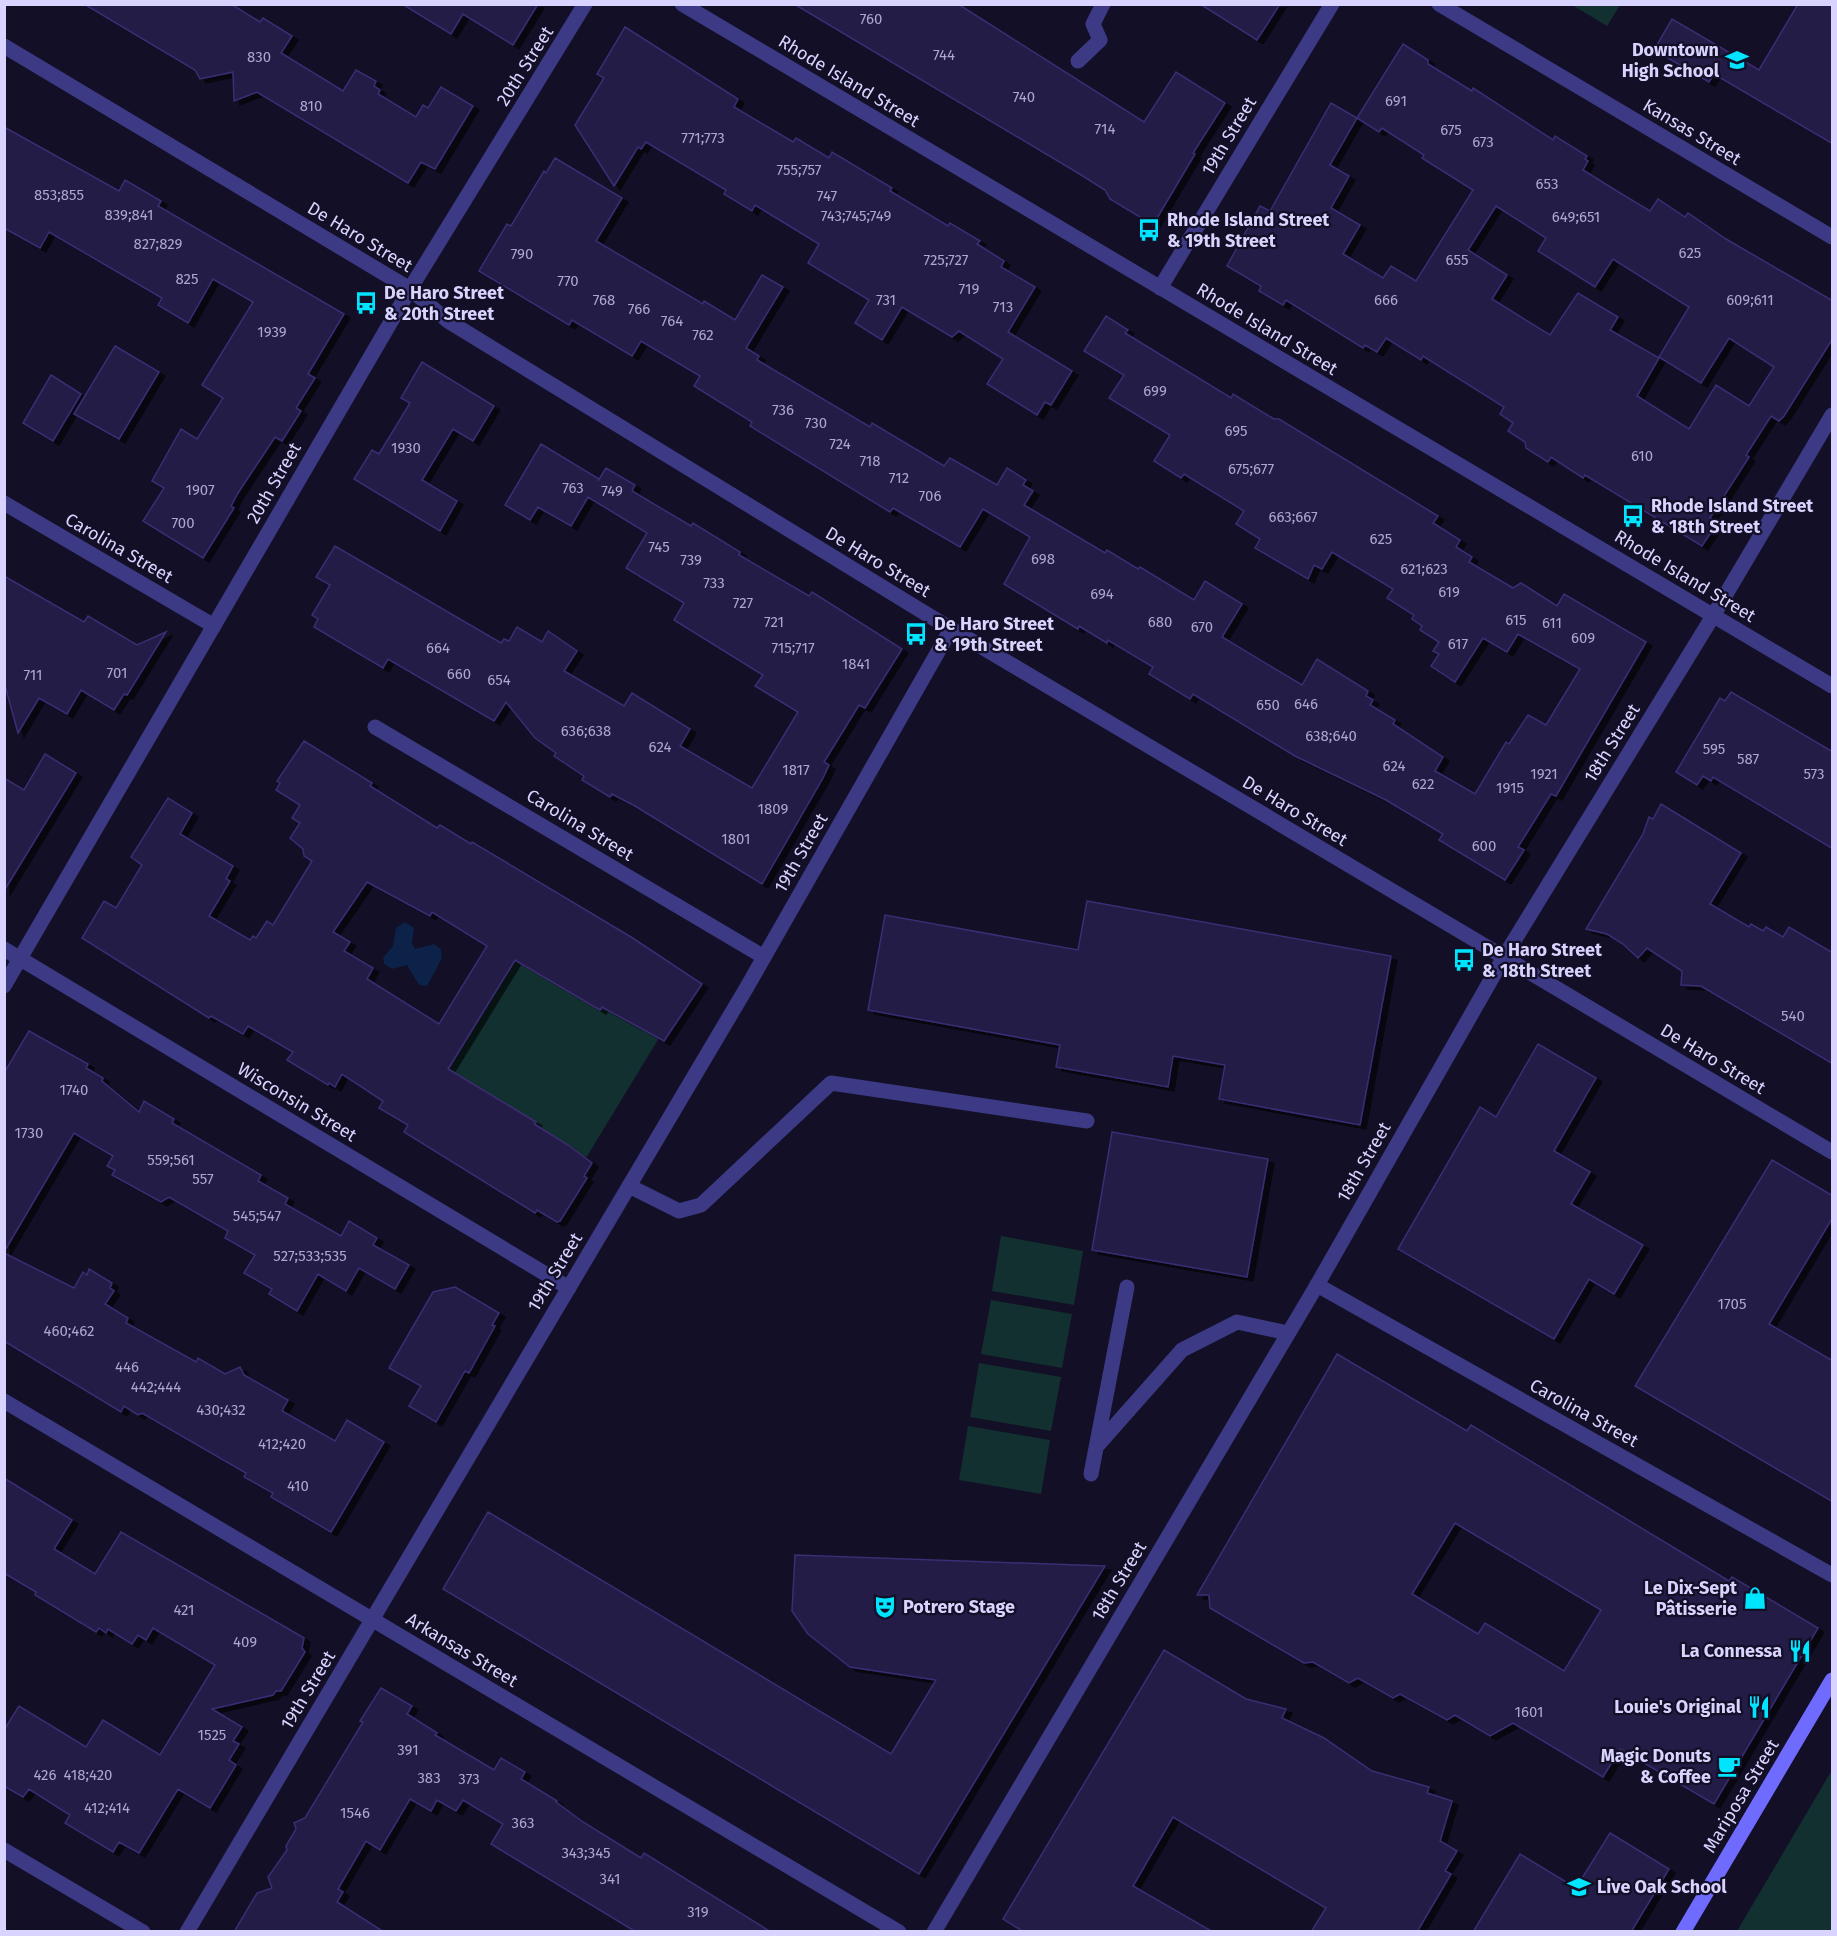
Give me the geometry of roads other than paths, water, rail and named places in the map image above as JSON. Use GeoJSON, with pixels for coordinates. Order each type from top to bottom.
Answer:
{"type":"FeatureCollection","features":[{"type":"Feature","properties":{"kind":"street","name":"20th Street"},"geometry":{"type":"LineString","coordinates":[[4,986],[410,289],[585,4]]}},
{"type":"Feature","properties":{"kind":"street","name":"Rhode Island Street"},"geometry":{"type":"LineString","coordinates":[[682,4],[1833,686]]}},
{"type":"Feature","properties":{"kind":"street"},"geometry":{"type":"LineString","coordinates":[[1078,61],[1100,40],[1093,24],[1103,4]]}},
{"type":"Feature","properties":{"kind":"street","name":"19th Street"},"geometry":{"type":"LineString","coordinates":[[1160,288],[1332,4]]}},
{"type":"Feature","properties":{"kind":"street","name":"Kansas Street"},"geometry":{"type":"LineString","coordinates":[[1439,4],[1833,237]]}},
{"type":"Feature","properties":{"kind":"street","name":"De Haro Street"},"geometry":{"type":"LineString","coordinates":[[4,46],[410,289],[448,321],[951,629],[1833,1152]]}},
{"type":"Feature","properties":{"kind":"street","name":"18th Street"},"geometry":{"type":"LineString","coordinates":[[934,1932],[1317,1285],[1504,957],[1833,415]]}},
{"type":"Feature","properties":{"kind":"street","name":"Carolina Street"},"geometry":{"type":"LineString","coordinates":[[4,503],[214,626]]}},
{"type":"Feature","properties":{"kind":"street","name":"19th Street"},"geometry":{"type":"LineString","coordinates":[[188,1932],[765,957],[951,629]]}},
{"type":"Feature","properties":{"kind":"street","name":"Carolina Street"},"geometry":{"type":"LineString","coordinates":[[375,727],[765,957]]}},
{"type":"Feature","properties":{"kind":"street","name":"Wisconsin Street"},"geometry":{"type":"LineString","coordinates":[[4,949],[569,1288]]}},
{"type":"Feature","properties":{"kind":"street"},"geometry":{"type":"LineString","coordinates":[[629,1186],[680,1211],[701,1204],[831,1083],[1087,1121]]}},
{"type":"Feature","properties":{"kind":"street","name":"Carolina Street"},"geometry":{"type":"LineString","coordinates":[[1317,1285],[1833,1575]]}},
{"type":"Feature","properties":{"kind":"street"},"geometry":{"type":"LineString","coordinates":[[1091,1474],[1127,1287]]}},
{"type":"Feature","properties":{"kind":"street"},"geometry":{"type":"LineString","coordinates":[[1097,1446],[1182,1350],[1237,1323],[1288,1334]]}},
{"type":"Feature","properties":{"kind":"street","name":"Arkansas Street"},"geometry":{"type":"LineString","coordinates":[[4,1401],[899,1932]]}},
{"type":"Feature","properties":{"kind":"street","name":"Mariposa Street"},"geometry":{"type":"LineString","coordinates":[[1683,1932],[1833,1680]]}},
{"type":"Feature","properties":{"kind":"street"},"geometry":{"type":"LineString","coordinates":[[4,1850],[143,1932]]}},
{"type":"Feature","properties":{"kind":"water"},"geometry":{"type":"Polygon","coordinates":[[[405,922],[414,928],[412,943],[415,949],[434,944],[441,949],[442,958],[427,986],[419,985],[407,965],[392,969],[384,964],[383,958],[393,946],[396,928],[405,922]]]}},
{"type":"Feature","properties":{"kind":"place","name":"Downtown High School"},"geometry":{"type":"Point","coordinates":[1737,60]}},
{"type":"Feature","properties":{"kind":"place","name":"Rhode Island Street & 19th Street"},"geometry":{"type":"Point","coordinates":[1149,230]}},
{"type":"Feature","properties":{"kind":"place","name":"De Haro Street & 20th Street"},"geometry":{"type":"Point","coordinates":[366,303]}},
{"type":"Feature","properties":{"kind":"place","name":"Rhode Island Street & 18th Street"},"geometry":{"type":"Point","coordinates":[1633,516]}},
{"type":"Feature","properties":{"kind":"place","name":"De Haro Street & 19th Street"},"geometry":{"type":"Point","coordinates":[916,634]}},
{"type":"Feature","properties":{"kind":"place","name":"De Haro Street & 18th Street"},"geometry":{"type":"Point","coordinates":[1464,960]}},
{"type":"Feature","properties":{"kind":"place","name":"Le Dix-Sept Pâtisserie"},"geometry":{"type":"Point","coordinates":[1755,1598]}},
{"type":"Feature","properties":{"kind":"place","name":"Potrero Stage"},"geometry":{"type":"Point","coordinates":[885,1607]}},
{"type":"Feature","properties":{"kind":"place","name":"La Connessa"},"geometry":{"type":"Point","coordinates":[1800,1651]}},
{"type":"Feature","properties":{"kind":"place","name":"Louie's Original"},"geometry":{"type":"Point","coordinates":[1759,1707]}},
{"type":"Feature","properties":{"kind":"place","name":"Magic Donuts & Coffee"},"geometry":{"type":"Point","coordinates":[1729,1766]}},
{"type":"Feature","properties":{"kind":"place","name":"Live Oak School"},"geometry":{"type":"Point","coordinates":[1579,1887]}}]}
